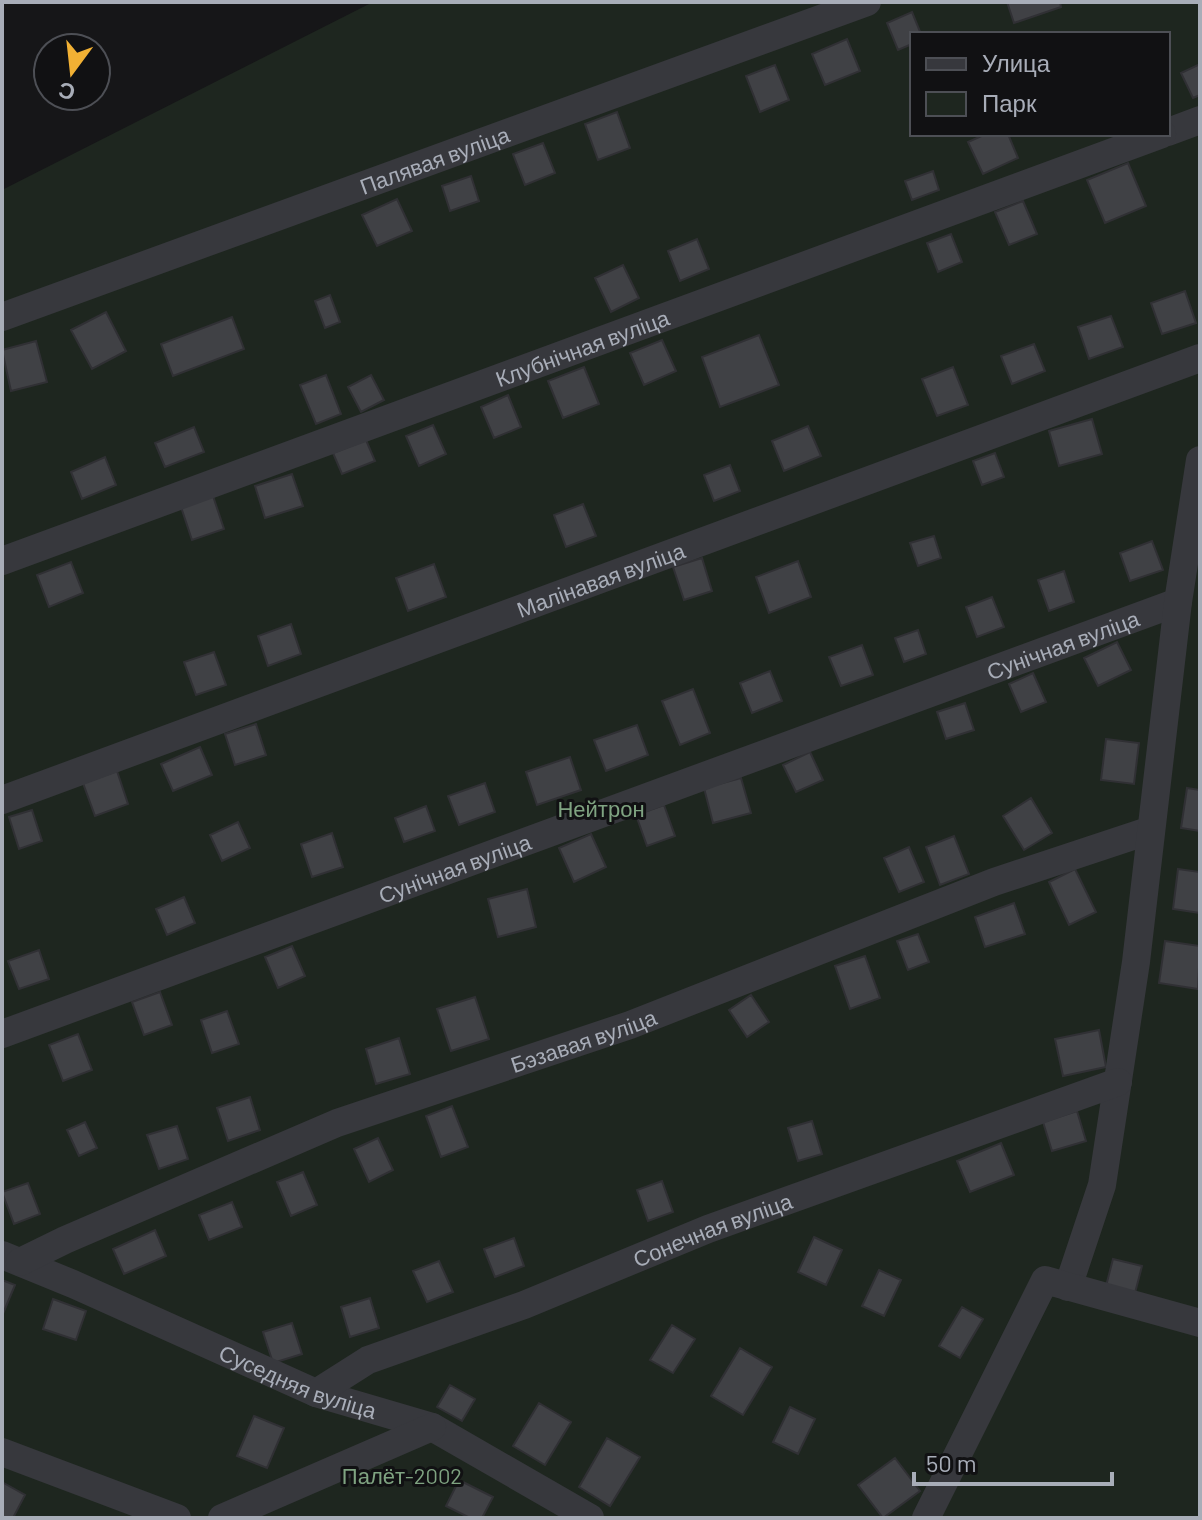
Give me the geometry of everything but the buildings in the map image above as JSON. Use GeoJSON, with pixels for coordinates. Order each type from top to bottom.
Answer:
{"type":"FeatureCollection","features":[{"type":"Feature","properties":{"kind":"street","name":"Палявая вуліца"},"geometry":{"type":"LineString","coordinates":[[2,317],[867,2]]}},
{"type":"Feature","properties":{"kind":"street"},"geometry":{"type":"LineString","coordinates":[[1170,131],[1200,120]]}},
{"type":"Feature","properties":{"kind":"street","name":"Клубнічная вуліца"},"geometry":{"type":"LineString","coordinates":[[2,561],[1157,136]]}},
{"type":"Feature","properties":{"kind":"street","name":"Малінавая вуліца"},"geometry":{"type":"LineString","coordinates":[[2,800],[1200,358]]}},
{"type":"Feature","properties":{"kind":"street"},"geometry":{"type":"LineString","coordinates":[[1068,1287],[1102,1185],[1136,962],[1178,602],[1200,460]]}},
{"type":"Feature","properties":{"kind":"street","name":"Сунічная вуліца"},"geometry":{"type":"LineString","coordinates":[[2,1034],[1178,602]]}},
{"type":"Feature","properties":{"kind":"street","name":"Бэзавая вуліца"},"geometry":{"type":"LineString","coordinates":[[11,1259],[65,1240],[337,1123],[630,1025],[994,882],[1151,830]]}},
{"type":"Feature","properties":{"kind":"street","name":"Сонечная вуліца"},"geometry":{"type":"LineString","coordinates":[[316,1393],[368,1360],[524,1305],[708,1229],[1118,1082]]}},
{"type":"Feature","properties":{"kind":"street","name":"Суседняя вуліца"},"geometry":{"type":"LineString","coordinates":[[11,1259],[316,1393],[432,1427],[590,1518]]}},
{"type":"Feature","properties":{"kind":"street"},"geometry":{"type":"LineString","coordinates":[[926,1518],[1045,1280],[1200,1323]]}},
{"type":"Feature","properties":{"kind":"street"},"geometry":{"type":"LineString","coordinates":[[222,1518],[432,1427]]}},
{"type":"Feature","properties":{"kind":"street"},"geometry":{"type":"LineString","coordinates":[[2,1452],[177,1518]]}},
{"type":"Feature","properties":{"kind":"green space","name":"Нейтрон"},"geometry":{"type":"Polygon","coordinates":[[[373,2],[1200,2],[1200,1518],[2,1518],[2,190],[373,2]]]}},
{"type":"Feature","properties":{"kind":"park label","name":"Палёт-2002"},"geometry":{"type":"Point","coordinates":[402,1475]}}]}
